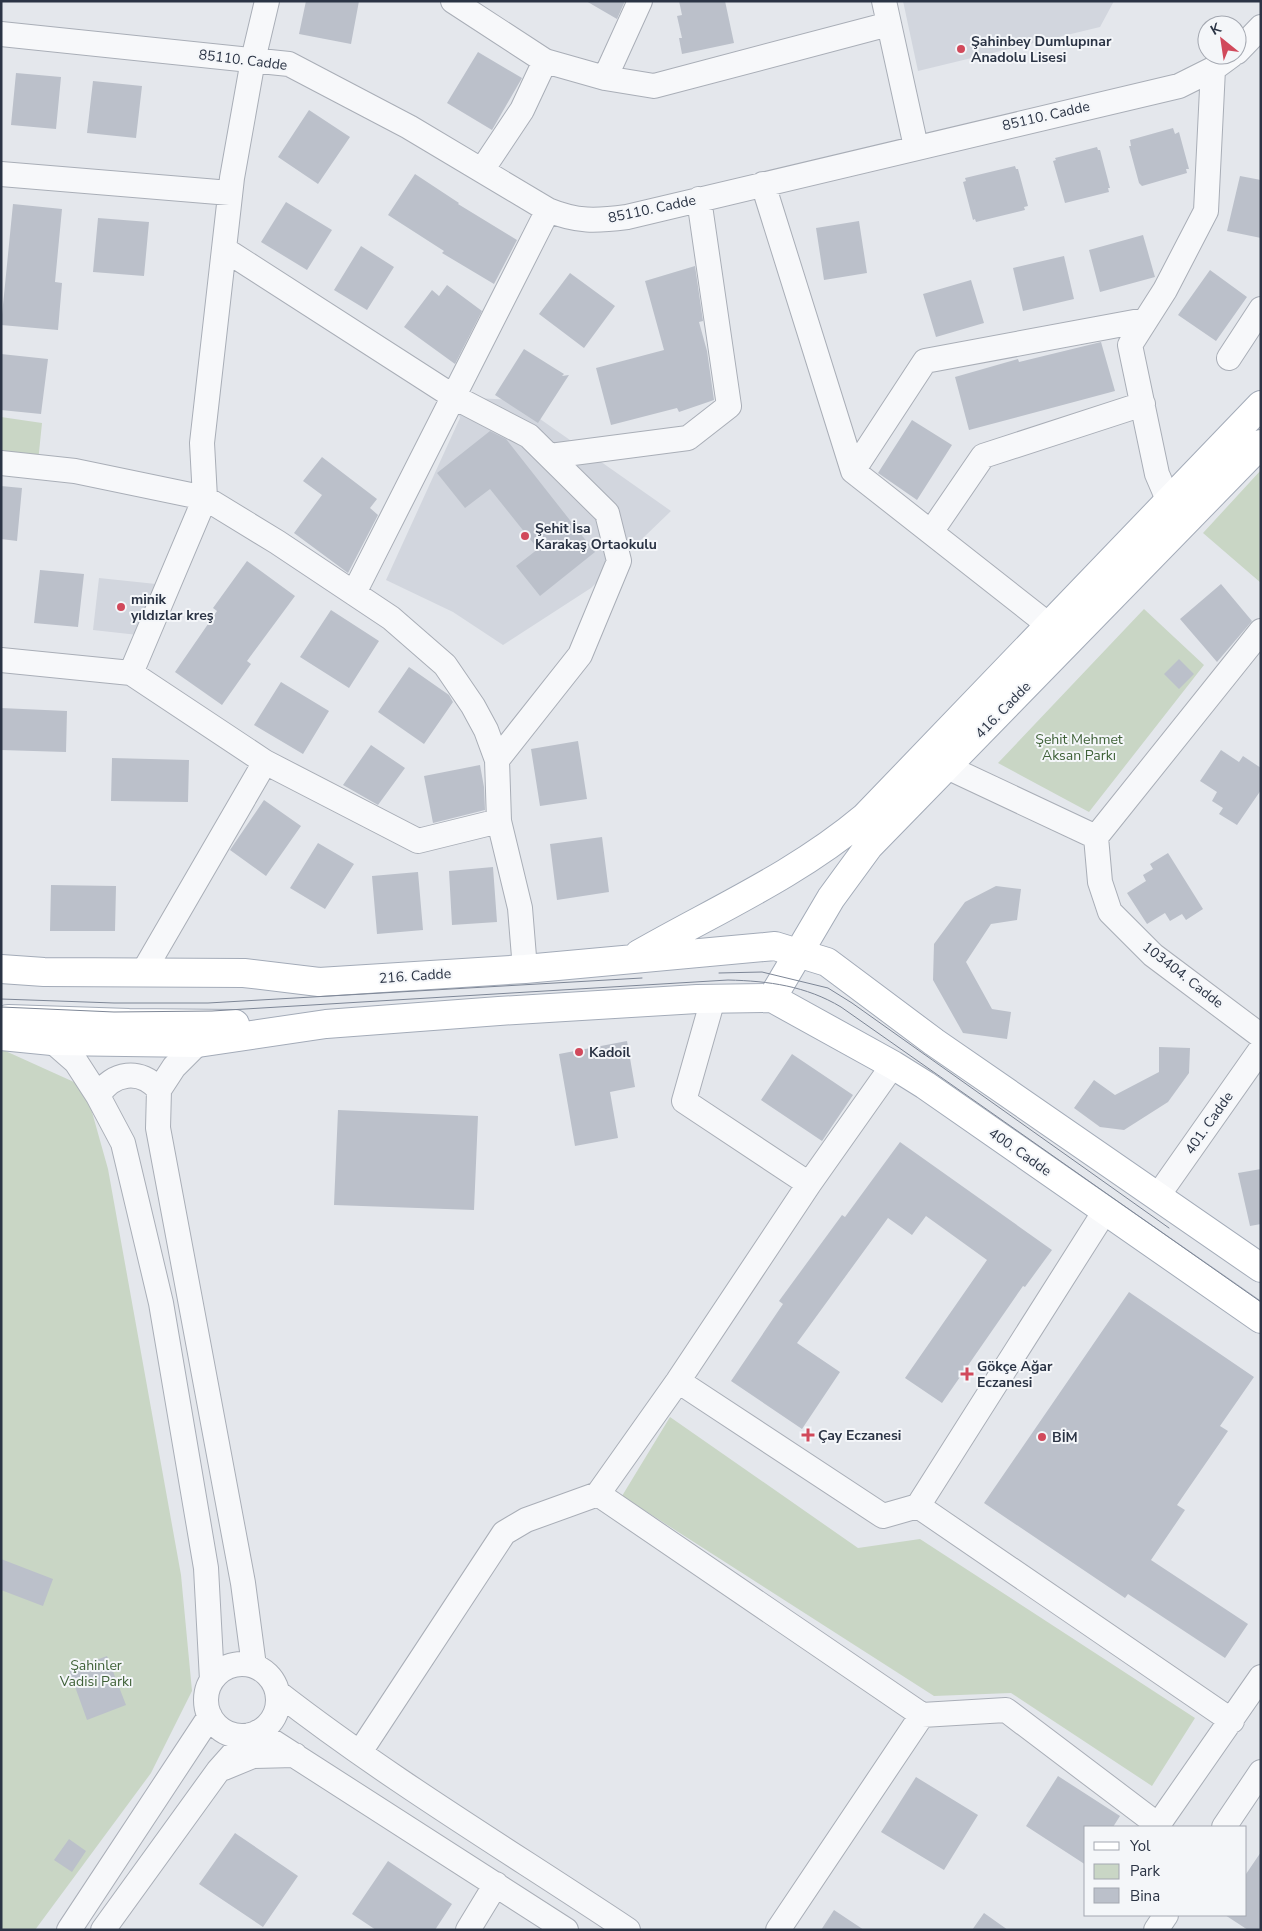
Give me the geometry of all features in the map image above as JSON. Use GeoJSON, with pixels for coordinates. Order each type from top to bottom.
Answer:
{"type":"FeatureCollection","features":[{"type":"Feature","properties":{"kind":"main road"},"geometry":{"type":"LineString","coordinates":[[631,959],[750,894],[836,841],[895,787],[1261,405]]}},
{"type":"Feature","properties":{"kind":"main road","name":"416. Cadde"},"geometry":{"type":"LineString","coordinates":[[772,998],[831,898],[869,846],[1261,444]]}},
{"type":"Feature","properties":{"kind":"main road"},"geometry":{"type":"LineString","coordinates":[[831,898],[824,918],[823,929],[833,966],[934,1042],[1261,1268]]}},
{"type":"Feature","properties":{"kind":"main road","name":"216. Cadde"},"geometry":{"type":"LineString","coordinates":[[1,969],[44,972],[244,974],[319,982],[525,969],[774,946],[833,966]]}},
{"type":"Feature","properties":{"kind":"main road"},"geometry":{"type":"LineString","coordinates":[[1,985],[102,989],[245,988],[319,982]]}},
{"type":"Feature","properties":{"kind":"main road"},"geometry":{"type":"LineString","coordinates":[[1,1036],[52,1041],[198,1043],[326,1024],[499,1011],[713,999],[772,998]]}},
{"type":"Feature","properties":{"kind":"main road","name":"400. Cadde"},"geometry":{"type":"LineString","coordinates":[[772,998],[893,1065],[1261,1318]]}},
{"type":"Feature","properties":{"kind":"main road"},"geometry":{"type":"LineString","coordinates":[[1,1018],[129,1024],[326,1024]]}},
{"type":"Feature","properties":{"kind":"street"},"geometry":{"type":"LineString","coordinates":[[131,673],[205,498],[202,444],[230,193],[253,60],[267,1]]}},
{"type":"Feature","properties":{"kind":"street"},"geometry":{"type":"LineString","coordinates":[[453,1],[545,61],[605,78],[654,86],[889,24]]}},
{"type":"Feature","properties":{"kind":"street"},"geometry":{"type":"LineString","coordinates":[[605,78],[640,1]]}},
{"type":"Feature","properties":{"kind":"street"},"geometry":{"type":"LineString","coordinates":[[884,1],[916,147]]}},
{"type":"Feature","properties":{"kind":"street"},"geometry":{"type":"LineString","coordinates":[[1247,43],[1259,32]]}},
{"type":"Feature","properties":{"kind":"street","name":"85110. Cadde"},"geometry":{"type":"LineString","coordinates":[[1,34],[289,64],[400,122],[548,210],[565,217],[593,222],[626,216],[1179,86],[1218,65]]}},
{"type":"Feature","properties":{"kind":"street"},"geometry":{"type":"LineString","coordinates":[[482,170],[522,110],[545,61]]}},
{"type":"Feature","properties":{"kind":"street"},"geometry":{"type":"LineString","coordinates":[[1168,502],[1157,474],[1130,345],[1164,290],[1206,211],[1213,69]]}},
{"type":"Feature","properties":{"kind":"street"},"geometry":{"type":"LineString","coordinates":[[1,174],[230,193]]}},
{"type":"Feature","properties":{"kind":"street"},"geometry":{"type":"LineString","coordinates":[[763,184],[853,471],[1050,626]]}},
{"type":"Feature","properties":{"kind":"street"},"geometry":{"type":"LineString","coordinates":[[550,456],[688,438],[729,406],[699,199]]}},
{"type":"Feature","properties":{"kind":"street"},"geometry":{"type":"LineString","coordinates":[[354,593],[548,210]]}},
{"type":"Feature","properties":{"kind":"street"},"geometry":{"type":"LineString","coordinates":[[224,249],[454,397],[529,436],[607,513],[619,561],[580,655],[497,760]]}},
{"type":"Feature","properties":{"kind":"street"},"geometry":{"type":"LineString","coordinates":[[1230,358],[1261,310]]}},
{"type":"Feature","properties":{"kind":"street"},"geometry":{"type":"LineString","coordinates":[[853,471],[924,361],[1145,320]]}},
{"type":"Feature","properties":{"kind":"street"},"geometry":{"type":"LineString","coordinates":[[931,532],[983,456],[1143,404]]}},
{"type":"Feature","properties":{"kind":"street"},"geometry":{"type":"LineString","coordinates":[[1,463],[76,471],[205,498],[277,542],[391,618],[445,665],[473,706],[486,730],[497,760],[498,822],[520,908],[525,969]]}},
{"type":"Feature","properties":{"kind":"street"},"geometry":{"type":"LineString","coordinates":[[947,767],[1096,837],[1261,632]]}},
{"type":"Feature","properties":{"kind":"street"},"geometry":{"type":"LineString","coordinates":[[1,660],[131,673],[265,762],[418,841],[498,822]]}},
{"type":"Feature","properties":{"kind":"street"},"geometry":{"type":"LineString","coordinates":[[142,974],[265,762]]}},
{"type":"Feature","properties":{"kind":"street","name":"103404. Cadde"},"geometry":{"type":"LineString","coordinates":[[1096,837],[1100,882],[1110,912],[1153,955],[1261,1036]]}},
{"type":"Feature","properties":{"kind":"street"},"geometry":{"type":"LineString","coordinates":[[713,999],[684,1101],[809,1184]]}},
{"type":"Feature","properties":{"kind":"street"},"geometry":{"type":"LineString","coordinates":[[52,1041],[76,1062],[98,1096],[123,1143],[161,1303],[206,1568],[212,1680],[206,1698],[210,1716],[223,1730],[231,1734],[254,1733],[295,1755],[566,1930]]}},
{"type":"Feature","properties":{"kind":"street"},"geometry":{"type":"LineString","coordinates":[[198,1043],[174,1067],[159,1090],[158,1128],[243,1583],[254,1666]]}},
{"type":"Feature","properties":{"kind":"street","name":"401. Cadde"},"geometry":{"type":"LineString","coordinates":[[1157,1197],[1261,1049]]}},
{"type":"Feature","properties":{"kind":"street"},"geometry":{"type":"LineString","coordinates":[[360,1752],[504,1533],[526,1520],[598,1494],[678,1381],[809,1184],[893,1065]]}},
{"type":"Feature","properties":{"kind":"street"},"geometry":{"type":"LineString","coordinates":[[98,1096],[113,1079],[128,1075],[149,1080],[159,1090]]}},
{"type":"Feature","properties":{"kind":"street"},"geometry":{"type":"LineString","coordinates":[[678,1381],[883,1516],[918,1506],[1105,1211]]}},
{"type":"Feature","properties":{"kind":"street"},"geometry":{"type":"LineString","coordinates":[[598,1494],[922,1715],[1006,1710],[1158,1825],[1245,1713],[1261,1677]]}},
{"type":"Feature","properties":{"kind":"street"},"geometry":{"type":"LineString","coordinates":[[918,1506],[1245,1713]]}},
{"type":"Feature","properties":{"kind":"street"},"geometry":{"type":"LineString","coordinates":[[212,1680],[218,1673],[235,1665],[254,1666],[269,1676],[278,1692],[360,1752],[628,1930]]}},
{"type":"Feature","properties":{"kind":"street"},"geometry":{"type":"LineString","coordinates":[[103,1930],[218,1771],[254,1733],[272,1719],[276,1711],[278,1692]]}},
{"type":"Feature","properties":{"kind":"street"},"geometry":{"type":"LineString","coordinates":[[778,1930],[922,1715]]}},
{"type":"Feature","properties":{"kind":"street"},"geometry":{"type":"LineString","coordinates":[[69,1930],[210,1716]]}},
{"type":"Feature","properties":{"kind":"street"},"geometry":{"type":"LineString","coordinates":[[218,1771],[253,1756],[295,1755]]}},
{"type":"Feature","properties":{"kind":"street"},"geometry":{"type":"LineString","coordinates":[[1225,1826],[1261,1772]]}},
{"type":"Feature","properties":{"kind":"street"},"geometry":{"type":"LineString","coordinates":[[468,1930],[496,1884]]}},
{"type":"Feature","properties":{"kind":"street"},"geometry":{"type":"LineString","coordinates":[[1156,1930],[1165,1916]]}},
{"type":"Feature","properties":{"kind":"shaded area","name":"Şahinbey Dumlupınar Anadolu Lisesi"},"geometry":{"type":"Polygon","coordinates":[[[903,1],[1114,1],[1100,27],[918,71],[903,1]]]}},
{"type":"Feature","properties":{"kind":"shaded area","name":"Şehit İsa Karakaş Ortaokulu"},"geometry":{"type":"Polygon","coordinates":[[[454,397],[513,400],[671,511],[591,588],[503,645],[453,612],[386,580],[460,418],[454,397]]]}},
{"type":"Feature","properties":{"kind":"shaded area","name":"minik yıldızlar kreş"},"geometry":{"type":"Polygon","coordinates":[[[99,578],[156,584],[138,635],[93,630],[99,578]]]}},
{"type":"Feature","properties":{"kind":"green space"},"geometry":{"type":"Polygon","coordinates":[[[1,417],[42,423],[38,462],[1,458],[1,417]]]}},
{"type":"Feature","properties":{"kind":"green space"},"geometry":{"type":"Polygon","coordinates":[[[1261,470],[1261,583],[1203,533],[1261,470]]]}},
{"type":"Feature","properties":{"kind":"green space","name":"Şehit Mehmet Aksan Parkı"},"geometry":{"type":"Polygon","coordinates":[[[1144,609],[1204,665],[1089,812],[998,763],[1144,609]]]}},
{"type":"Feature","properties":{"kind":"green space","name":"Şahinler Vadisi Parkı"},"geometry":{"type":"Polygon","coordinates":[[[1,1049],[85,1087],[108,1169],[181,1575],[192,1691],[151,1773],[35,1930],[1,1930],[1,1049]]]}},
{"type":"Feature","properties":{"kind":"green space"},"geometry":{"type":"Polygon","coordinates":[[[670,1417],[858,1548],[920,1539],[1195,1718],[1152,1786],[1011,1693],[934,1696],[622,1496],[670,1417]]]}},
{"type":"Feature","properties":{"kind":"building"},"geometry":{"type":"Polygon","coordinates":[[[306,1],[359,1],[351,44],[299,34],[306,1]]]}},
{"type":"Feature","properties":{"kind":"building"},"geometry":{"type":"Polygon","coordinates":[[[586,1],[625,1],[617,19],[586,1]]]}},
{"type":"Feature","properties":{"kind":"building"},"geometry":{"type":"Polygon","coordinates":[[[679,1],[725,1],[734,43],[682,54],[679,38],[682,38],[677,16],[682,15],[679,1]]]}},
{"type":"Feature","properties":{"kind":"building"},"geometry":{"type":"Polygon","coordinates":[[[478,52],[522,78],[492,130],[447,103],[478,52]]]}},
{"type":"Feature","properties":{"kind":"building"},"geometry":{"type":"Polygon","coordinates":[[[16,73],[61,77],[56,129],[11,125],[16,73]]]}},
{"type":"Feature","properties":{"kind":"building"},"geometry":{"type":"Polygon","coordinates":[[[93,81],[142,86],[136,138],[87,133],[93,81]]]}},
{"type":"Feature","properties":{"kind":"building"},"geometry":{"type":"Polygon","coordinates":[[[309,110],[350,137],[318,184],[278,157],[309,110]]]}},
{"type":"Feature","properties":{"kind":"building"},"geometry":{"type":"Polygon","coordinates":[[[1173,128],[1175,134],[1179,132],[1189,169],[1186,169],[1187,173],[1142,186],[1139,183],[1129,146],[1131,146],[1130,140],[1173,128]]]}},
{"type":"Feature","properties":{"kind":"building"},"geometry":{"type":"Polygon","coordinates":[[[1097,147],[1100,150],[1110,188],[1108,188],[1109,192],[1065,203],[1053,161],[1056,160],[1055,158],[1097,147]]]}},
{"type":"Feature","properties":{"kind":"building"},"geometry":{"type":"Polygon","coordinates":[[[1015,166],[1018,169],[1028,206],[1024,207],[1025,210],[976,222],[975,219],[973,220],[963,182],[966,181],[965,178],[1015,166]]]}},
{"type":"Feature","properties":{"kind":"building"},"geometry":{"type":"Polygon","coordinates":[[[415,174],[458,204],[517,240],[494,284],[442,253],[444,251],[388,215],[415,174]]]}},
{"type":"Feature","properties":{"kind":"building"},"geometry":{"type":"Polygon","coordinates":[[[1240,176],[1261,180],[1261,238],[1227,231],[1240,176]]]}},
{"type":"Feature","properties":{"kind":"building"},"geometry":{"type":"Polygon","coordinates":[[[286,202],[332,230],[307,270],[261,242],[286,202]]]}},
{"type":"Feature","properties":{"kind":"building"},"geometry":{"type":"Polygon","coordinates":[[[13,204],[62,209],[55,282],[62,283],[58,330],[1,325],[13,204]]]}},
{"type":"Feature","properties":{"kind":"building"},"geometry":{"type":"Polygon","coordinates":[[[98,218],[149,222],[144,276],[93,272],[98,218]]]}},
{"type":"Feature","properties":{"kind":"building"},"geometry":{"type":"Polygon","coordinates":[[[859,221],[867,273],[824,280],[816,228],[859,221]]]}},
{"type":"Feature","properties":{"kind":"building"},"geometry":{"type":"Polygon","coordinates":[[[1143,235],[1155,277],[1100,292],[1089,250],[1143,235]]]}},
{"type":"Feature","properties":{"kind":"building"},"geometry":{"type":"Polygon","coordinates":[[[361,246],[394,267],[367,310],[334,290],[361,246]]]}},
{"type":"Feature","properties":{"kind":"building"},"geometry":{"type":"Polygon","coordinates":[[[1064,256],[1074,299],[1023,311],[1013,268],[1064,256]]]}},
{"type":"Feature","properties":{"kind":"building"},"geometry":{"type":"Polygon","coordinates":[[[695,266],[703,321],[699,322],[707,351],[714,400],[679,412],[677,408],[611,425],[596,368],[664,350],[645,281],[695,266]]]}},
{"type":"Feature","properties":{"kind":"building"},"geometry":{"type":"Polygon","coordinates":[[[1210,270],[1247,297],[1216,341],[1178,315],[1210,270]]]}},
{"type":"Feature","properties":{"kind":"building"},"geometry":{"type":"Polygon","coordinates":[[[570,273],[615,306],[584,348],[539,314],[570,273]]]}},
{"type":"Feature","properties":{"kind":"building"},"geometry":{"type":"Polygon","coordinates":[[[971,280],[984,323],[936,337],[923,294],[971,280]]]}},
{"type":"Feature","properties":{"kind":"building"},"geometry":{"type":"Polygon","coordinates":[[[447,285],[482,311],[455,364],[404,327],[432,290],[439,296],[447,285]]]}},
{"type":"Feature","properties":{"kind":"building"},"geometry":{"type":"Polygon","coordinates":[[[1101,342],[1115,391],[969,430],[955,377],[1018,359],[1019,362],[1101,342]]]}},
{"type":"Feature","properties":{"kind":"building"},"geometry":{"type":"Polygon","coordinates":[[[524,349],[564,374],[562,376],[569,375],[538,423],[495,395],[524,349]]]}},
{"type":"Feature","properties":{"kind":"building"},"geometry":{"type":"Polygon","coordinates":[[[1,354],[48,359],[41,414],[1,410],[1,354]]]}},
{"type":"Feature","properties":{"kind":"building"},"geometry":{"type":"Polygon","coordinates":[[[912,420],[952,445],[917,500],[878,473],[912,420]]]}},
{"type":"Feature","properties":{"kind":"building"},"geometry":{"type":"Polygon","coordinates":[[[490,431],[506,439],[595,552],[540,596],[516,566],[538,549],[490,489],[465,508],[437,473],[490,431]]]}},
{"type":"Feature","properties":{"kind":"building"},"geometry":{"type":"Polygon","coordinates":[[[322,457],[377,499],[370,508],[378,515],[348,573],[294,533],[322,495],[303,481],[322,457]]]}},
{"type":"Feature","properties":{"kind":"building"},"geometry":{"type":"Polygon","coordinates":[[[1,486],[22,488],[17,541],[1,539],[1,486]]]}},
{"type":"Feature","properties":{"kind":"building"},"geometry":{"type":"Polygon","coordinates":[[[247,561],[295,596],[247,661],[251,664],[222,705],[175,672],[217,611],[213,608],[247,561]]]}},
{"type":"Feature","properties":{"kind":"building"},"geometry":{"type":"Polygon","coordinates":[[[40,570],[84,574],[78,627],[34,623],[40,570]]]}},
{"type":"Feature","properties":{"kind":"building"},"geometry":{"type":"Polygon","coordinates":[[[1221,584],[1252,621],[1217,662],[1180,619],[1221,584]]]}},
{"type":"Feature","properties":{"kind":"building"},"geometry":{"type":"Polygon","coordinates":[[[331,610],[379,641],[349,688],[300,657],[331,610]]]}},
{"type":"Feature","properties":{"kind":"building"},"geometry":{"type":"Polygon","coordinates":[[[1179,659],[1194,674],[1179,689],[1164,674],[1179,659]]]}},
{"type":"Feature","properties":{"kind":"building"},"geometry":{"type":"Polygon","coordinates":[[[409,667],[449,695],[453,702],[424,744],[378,712],[409,667]]]}},
{"type":"Feature","properties":{"kind":"building"},"geometry":{"type":"Polygon","coordinates":[[[281,682],[329,711],[303,754],[254,725],[281,682]]]}},
{"type":"Feature","properties":{"kind":"building"},"geometry":{"type":"Polygon","coordinates":[[[1,708],[67,711],[66,752],[1,750],[1,708]]]}},
{"type":"Feature","properties":{"kind":"building"},"geometry":{"type":"Polygon","coordinates":[[[578,741],[587,799],[540,806],[531,749],[578,741]]]}},
{"type":"Feature","properties":{"kind":"building"},"geometry":{"type":"Polygon","coordinates":[[[371,745],[405,768],[378,805],[343,785],[371,745]]]}},
{"type":"Feature","properties":{"kind":"building"},"geometry":{"type":"Polygon","coordinates":[[[1221,750],[1239,762],[1243,756],[1261,768],[1261,790],[1237,825],[1219,814],[1223,808],[1212,801],[1217,792],[1200,781],[1221,750]]]}},
{"type":"Feature","properties":{"kind":"building"},"geometry":{"type":"Polygon","coordinates":[[[112,758],[189,760],[188,802],[111,801],[112,758]]]}},
{"type":"Feature","properties":{"kind":"building"},"geometry":{"type":"Polygon","coordinates":[[[480,765],[484,787],[485,810],[433,823],[424,776],[480,765]]]}},
{"type":"Feature","properties":{"kind":"building"},"geometry":{"type":"Polygon","coordinates":[[[264,800],[301,826],[266,876],[230,850],[264,800]]]}},
{"type":"Feature","properties":{"kind":"building"},"geometry":{"type":"Polygon","coordinates":[[[602,837],[609,892],[557,900],[550,844],[602,837]]]}},
{"type":"Feature","properties":{"kind":"building"},"geometry":{"type":"Polygon","coordinates":[[[318,843],[354,864],[325,909],[290,888],[318,843]]]}},
{"type":"Feature","properties":{"kind":"building"},"geometry":{"type":"Polygon","coordinates":[[[1168,853],[1203,909],[1186,920],[1182,914],[1170,921],[1165,913],[1147,924],[1127,893],[1146,881],[1143,875],[1153,869],[1150,864],[1168,853]]]}},
{"type":"Feature","properties":{"kind":"building"},"geometry":{"type":"Polygon","coordinates":[[[493,867],[497,922],[452,925],[449,871],[493,867]]]}},
{"type":"Feature","properties":{"kind":"building"},"geometry":{"type":"Polygon","coordinates":[[[418,872],[423,930],[377,934],[372,876],[418,872]]]}},
{"type":"Feature","properties":{"kind":"building"},"geometry":{"type":"Polygon","coordinates":[[[51,885],[116,886],[115,931],[50,931],[51,885]]]}},
{"type":"Feature","properties":{"kind":"building"},"geometry":{"type":"Polygon","coordinates":[[[996,886],[1021,889],[1017,920],[991,924],[966,962],[992,1009],[1011,1012],[1007,1039],[963,1033],[933,980],[934,944],[965,902],[996,886]]]}},
{"type":"Feature","properties":{"kind":"building"},"geometry":{"type":"Polygon","coordinates":[[[627,1041],[635,1087],[610,1092],[618,1138],[575,1146],[559,1054],[627,1041]]]}},
{"type":"Feature","properties":{"kind":"building"},"geometry":{"type":"Polygon","coordinates":[[[1159,1047],[1190,1048],[1189,1073],[1168,1102],[1124,1130],[1100,1127],[1074,1108],[1094,1080],[1115,1095],[1159,1072],[1159,1047]]]}},
{"type":"Feature","properties":{"kind":"building"},"geometry":{"type":"Polygon","coordinates":[[[792,1054],[853,1095],[822,1141],[761,1100],[792,1054]]]}},
{"type":"Feature","properties":{"kind":"building"},"geometry":{"type":"Polygon","coordinates":[[[338,1110],[478,1116],[474,1210],[334,1205],[338,1110]]]}},
{"type":"Feature","properties":{"kind":"building"},"geometry":{"type":"Polygon","coordinates":[[[900,1142],[1052,1250],[1025,1287],[1023,1286],[942,1403],[905,1378],[987,1260],[926,1216],[912,1235],[888,1218],[797,1343],[840,1372],[802,1429],[731,1381],[783,1304],[779,1301],[842,1215],[845,1217],[900,1142]]]}},
{"type":"Feature","properties":{"kind":"building"},"geometry":{"type":"Polygon","coordinates":[[[1261,1169],[1261,1224],[1250,1226],[1238,1173],[1261,1169]]]}},
{"type":"Feature","properties":{"kind":"building"},"geometry":{"type":"Polygon","coordinates":[[[1129,1292],[1254,1377],[1220,1426],[1228,1431],[1177,1505],[1185,1510],[1151,1560],[1248,1624],[1225,1658],[1128,1594],[1125,1598],[984,1503],[1129,1292]]]}},
{"type":"Feature","properties":{"kind":"building"},"geometry":{"type":"Polygon","coordinates":[[[1,1559],[53,1579],[43,1606],[1,1590],[1,1559]]]}},
{"type":"Feature","properties":{"kind":"building"},"geometry":{"type":"Polygon","coordinates":[[[107,1656],[126,1705],[87,1720],[69,1670],[107,1656]]]}},
{"type":"Feature","properties":{"kind":"building"},"geometry":{"type":"Polygon","coordinates":[[[1058,1776],[1120,1816],[1114,1826],[1084,1826],[1084,1864],[1026,1826],[1058,1776]]]}},
{"type":"Feature","properties":{"kind":"building"},"geometry":{"type":"Polygon","coordinates":[[[916,1777],[978,1815],[944,1870],[881,1832],[916,1777]]]}},
{"type":"Feature","properties":{"kind":"building"},"geometry":{"type":"Polygon","coordinates":[[[235,1833],[298,1876],[263,1927],[199,1884],[235,1833]]]}},
{"type":"Feature","properties":{"kind":"building"},"geometry":{"type":"Polygon","coordinates":[[[69,1839],[86,1851],[72,1872],[54,1860],[69,1839]]]}},
{"type":"Feature","properties":{"kind":"building"},"geometry":{"type":"Polygon","coordinates":[[[1261,1852],[1261,1930],[1248,1930],[1227,1916],[1247,1916],[1247,1873],[1261,1852]]]}},
{"type":"Feature","properties":{"kind":"building"},"geometry":{"type":"Polygon","coordinates":[[[388,1861],[452,1904],[435,1930],[376,1930],[352,1914],[388,1861]]]}},
{"type":"Feature","properties":{"kind":"building"},"geometry":{"type":"Polygon","coordinates":[[[834,1910],[864,1930],[821,1930],[834,1910]]]}},
{"type":"Feature","properties":{"kind":"building"},"geometry":{"type":"Polygon","coordinates":[[[984,1913],[1008,1930],[972,1930],[984,1913]]]}},
{"type":"Feature","properties":{"kind":"tram line"},"geometry":{"type":"LineString","coordinates":[[719,973],[762,972],[828,988],[852,1003],[1169,1228]]}},
{"type":"Feature","properties":{"kind":"tram line"},"geometry":{"type":"LineString","coordinates":[[1,999],[114,1003],[208,1003],[642,978]]}},
{"type":"Feature","properties":{"kind":"tram line"},"geometry":{"type":"LineString","coordinates":[[1,1007],[114,1012],[212,1011],[728,980],[773,983],[801,989],[841,1007],[1261,1302]]}},
{"type":"Feature","properties":{"kind":"place","name":"Şahinbey Dumlupınar Anadolu Lisesi"},"geometry":{"type":"Point","coordinates":[961,49]}},
{"type":"Feature","properties":{"kind":"place","name":"Şehit İsa Karakaş Ortaokulu"},"geometry":{"type":"Point","coordinates":[525,536]}},
{"type":"Feature","properties":{"kind":"place","name":"minik yıldızlar kreş"},"geometry":{"type":"Point","coordinates":[121,607]}},
{"type":"Feature","properties":{"kind":"place","name":"Kadoil"},"geometry":{"type":"Point","coordinates":[579,1052]}},
{"type":"Feature","properties":{"kind":"place","name":"Gökçe Ağar Eczanesi"},"geometry":{"type":"Point","coordinates":[967,1374]}},
{"type":"Feature","properties":{"kind":"place","name":"Çay Eczanesi"},"geometry":{"type":"Point","coordinates":[808,1435]}},
{"type":"Feature","properties":{"kind":"place","name":"BİM"},"geometry":{"type":"Point","coordinates":[1042,1437]}}]}
